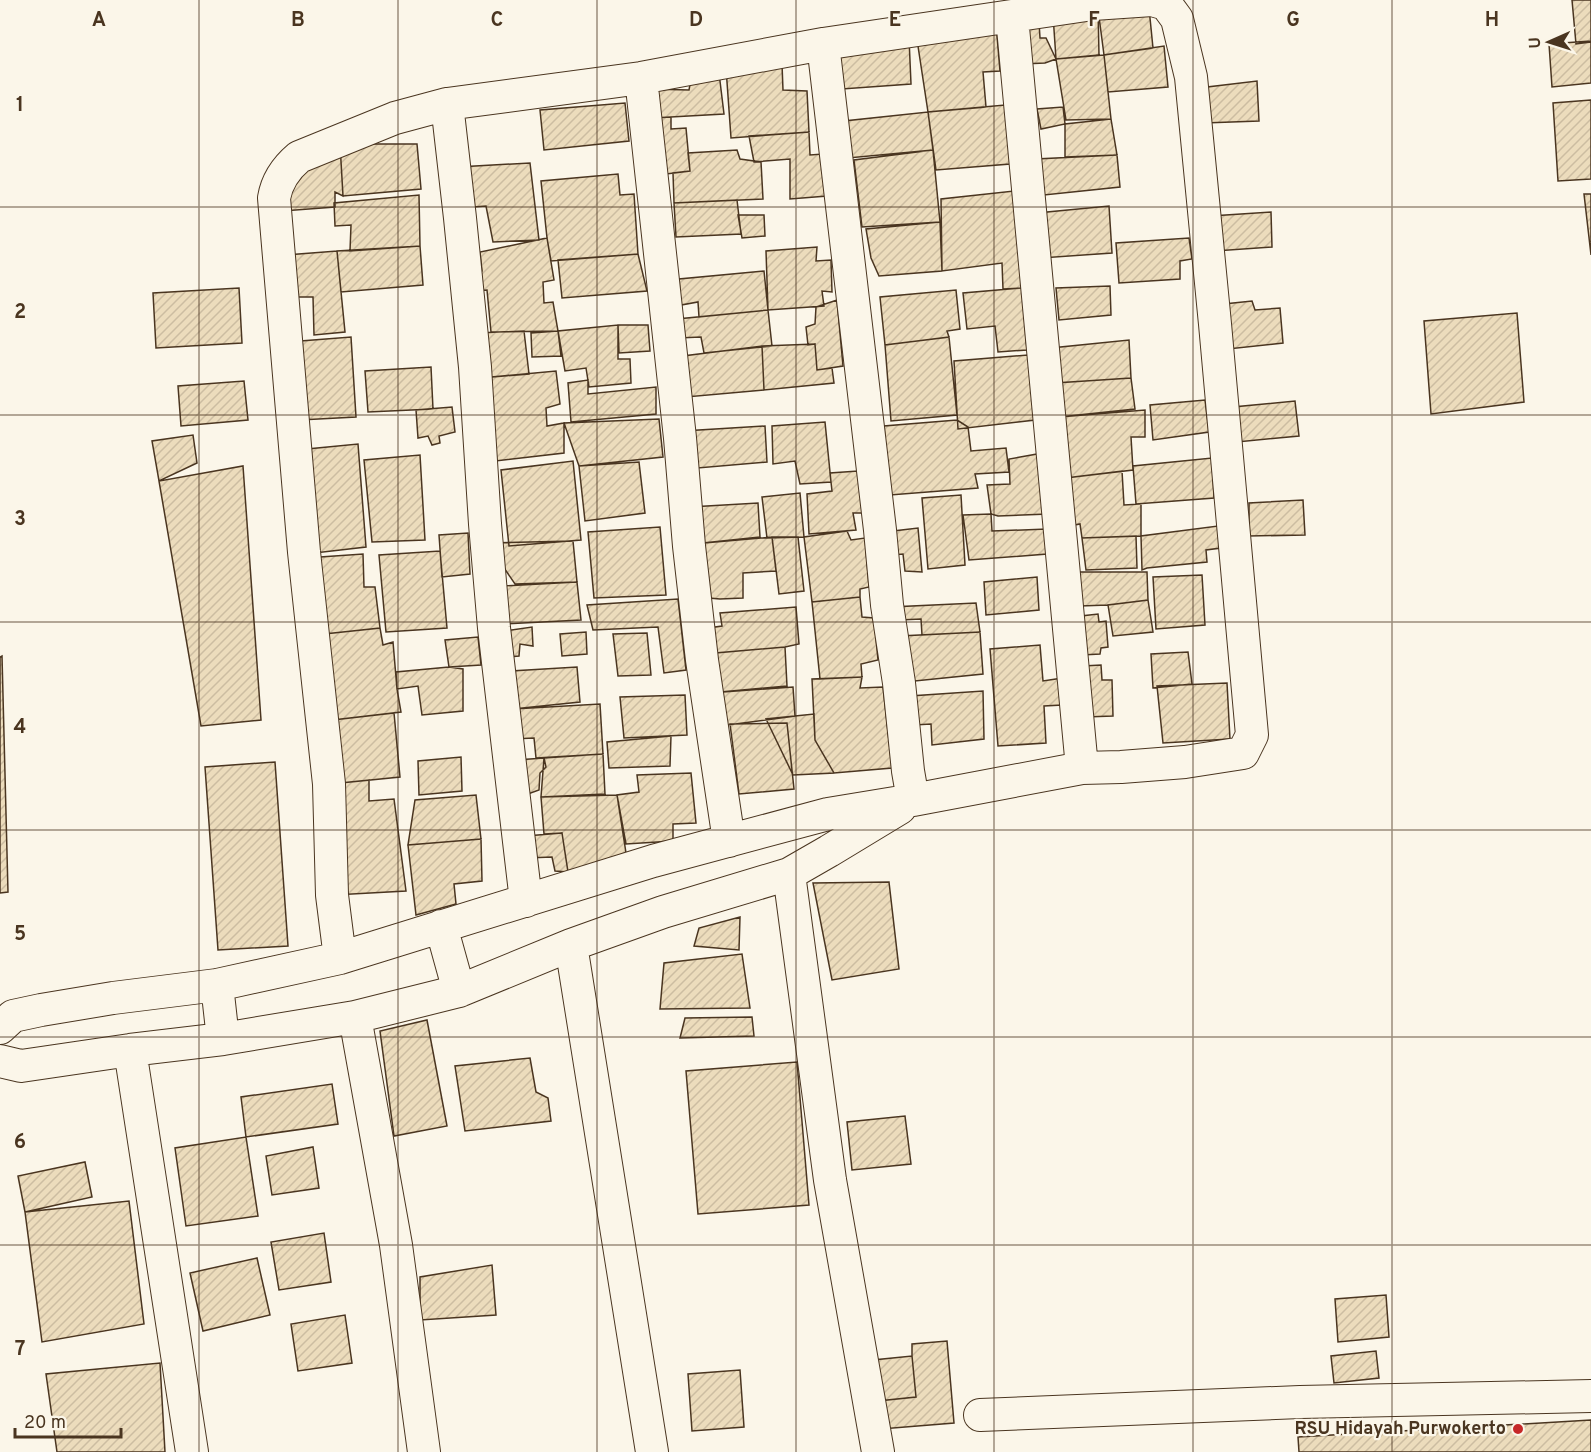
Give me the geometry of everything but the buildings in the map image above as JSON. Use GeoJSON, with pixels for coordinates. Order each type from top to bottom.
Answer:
{"type":"FeatureCollection","features":[{"type":"Feature","properties":{"kind":"street"},"geometry":{"type":"LineString","coordinates":[[0,1028],[13,1016],[41,1010],[217,985],[340,958],[653,861],[828,814],[1082,768],[1185,762],[1243,753],[1252,735],[1191,77],[1177,19],[1166,4],[1152,0],[1093,4],[823,44],[641,78],[447,104],[395,118],[299,157],[291,164],[276,186],[274,198],[304,552],[329,784],[332,895],[340,958]]}},
{"type":"Feature","properties":{"kind":"street"},"geometry":{"type":"LineString","coordinates":[[1012,17],[1082,768]]}},
{"type":"Feature","properties":{"kind":"street"},"geometry":{"type":"LineString","coordinates":[[823,44],[887,605],[913,800]]}},
{"type":"Feature","properties":{"kind":"street"},"geometry":{"type":"LineString","coordinates":[[641,78],[702,660],[729,841]]}},
{"type":"Feature","properties":{"kind":"street"},"geometry":{"type":"LineString","coordinates":[[447,104],[475,367],[494,628],[526,901]]}},
{"type":"Feature","properties":{"kind":"street"},"geometry":{"type":"LineString","coordinates":[[0,1061],[21,1066],[223,1039],[355,1017],[459,991],[571,945],[663,912],[789,873],[913,800]]}},
{"type":"Feature","properties":{"kind":"street"},"geometry":{"type":"LineString","coordinates":[[653,861],[663,912]]}},
{"type":"Feature","properties":{"kind":"street"},"geometry":{"type":"LineString","coordinates":[[789,873],[830,1180],[878,1452]]}},
{"type":"Feature","properties":{"kind":"street"},"geometry":{"type":"LineString","coordinates":[[441,926],[459,991]]}},
{"type":"Feature","properties":{"kind":"street"},"geometry":{"type":"LineString","coordinates":[[571,945],[652,1452]]}},
{"type":"Feature","properties":{"kind":"street"},"geometry":{"type":"LineString","coordinates":[[217,985],[223,1039]]}},
{"type":"Feature","properties":{"kind":"street"},"geometry":{"type":"LineString","coordinates":[[355,1017],[396,1245],[424,1452]]}},
{"type":"Feature","properties":{"kind":"street"},"geometry":{"type":"LineString","coordinates":[[130,1050],[192,1452]]}},
{"type":"Feature","properties":{"kind":"street"},"geometry":{"type":"LineString","coordinates":[[980,1415],[1299,1402],[1591,1396]]}},
{"type":"Feature","properties":{"kind":"place","name":"RSU Hidayah Purwokerto"},"geometry":{"type":"Point","coordinates":[1518,1429]}}]}
